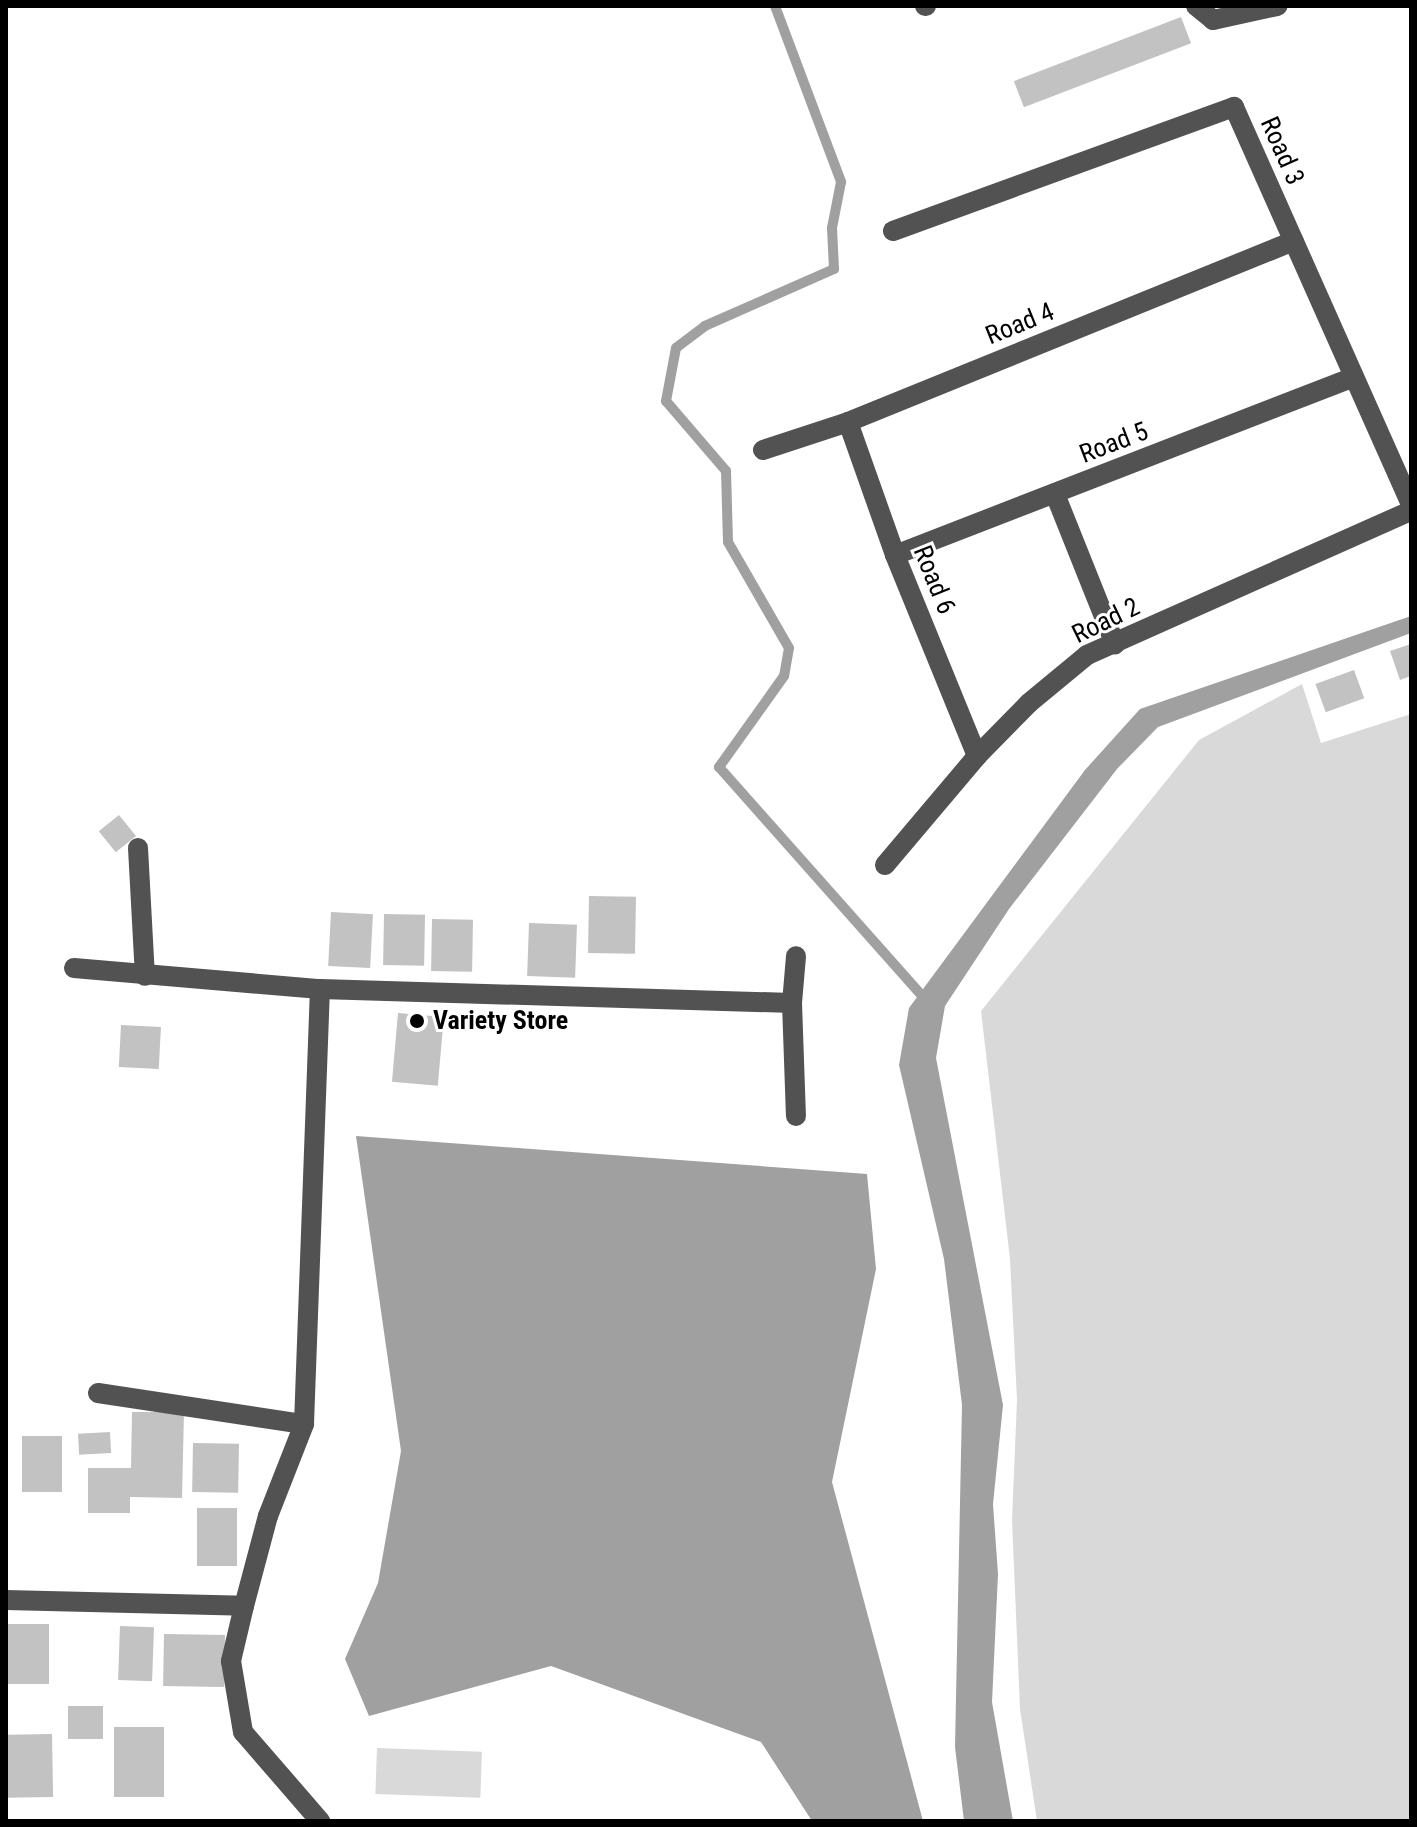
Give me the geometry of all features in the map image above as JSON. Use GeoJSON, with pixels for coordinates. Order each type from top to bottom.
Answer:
{"type":"FeatureCollection","features":[{"type":"Feature","properties":{"kind":"street"},"geometry":{"type":"LineString","coordinates":[[1196,6],[1213,20],[1277,6]]}},
{"type":"Feature","properties":{"kind":"street","name":"Road 3"},"geometry":{"type":"LineString","coordinates":[[893,231],[1234,107],[1411,508]]}},
{"type":"Feature","properties":{"kind":"street","name":"Road 4"},"geometry":{"type":"LineString","coordinates":[[763,450],[848,422],[1294,241]]}},
{"type":"Feature","properties":{"kind":"street","name":"Road 5"},"geometry":{"type":"LineString","coordinates":[[895,555],[1352,378]]}},
{"type":"Feature","properties":{"kind":"street","name":"Road 6"},"geometry":{"type":"LineString","coordinates":[[848,422],[895,555],[977,756]]}},
{"type":"Feature","properties":{"kind":"street"},"geometry":{"type":"LineString","coordinates":[[1055,494],[1115,644]]}},
{"type":"Feature","properties":{"kind":"street","name":"Road 2"},"geometry":{"type":"LineString","coordinates":[[885,865],[977,756],[1087,655],[1411,508]]}},
{"type":"Feature","properties":{"kind":"street"},"geometry":{"type":"LineString","coordinates":[[138,848],[145,976]]}},
{"type":"Feature","properties":{"kind":"street"},"geometry":{"type":"LineString","coordinates":[[796,956],[792,1003],[796,1116]]}},
{"type":"Feature","properties":{"kind":"street"},"geometry":{"type":"LineString","coordinates":[[74,968],[320,989],[792,1003]]}},
{"type":"Feature","properties":{"kind":"street"},"geometry":{"type":"LineString","coordinates":[[320,989],[304,1424],[268,1516],[231,1661],[239,1722],[254,1750],[320,1821]]}},
{"type":"Feature","properties":{"kind":"street"},"geometry":{"type":"LineString","coordinates":[[98,1393],[304,1424]]}},
{"type":"Feature","properties":{"kind":"street"},"geometry":{"type":"LineString","coordinates":[[6,1600],[244,1606]]}},
{"type":"Feature","properties":{"kind":"shaded area"},"geometry":{"type":"Polygon","coordinates":[[[1411,616],[1411,633],[1158,727],[1117,769],[1009,909],[945,1006],[936,1058],[1003,1405],[993,1504],[998,1574],[992,1702],[1013,1821],[964,1821],[955,1747],[962,1405],[944,1259],[899,1065],[909,1008],[1085,770],[1140,709],[1411,616]]]}},
{"type":"Feature","properties":{"kind":"shaded area"},"geometry":{"type":"Polygon","coordinates":[[[1302,684],[1321,743],[1411,714],[1411,1821],[1037,1821],[1020,1709],[1012,1520],[1017,1400],[1010,1259],[981,1011],[1199,740],[1302,684]]]}},
{"type":"Feature","properties":{"kind":"shaded area"},"geometry":{"type":"Polygon","coordinates":[[[356,1136],[867,1174],[876,1269],[832,1482],[923,1821],[812,1821],[761,1742],[551,1666],[369,1716],[345,1659],[378,1583],[401,1451],[356,1136]]]}},
{"type":"Feature","properties":{"kind":"shaded area"},"geometry":{"type":"Polygon","coordinates":[[[377,1748],[482,1752],[480,1798],[375,1794],[377,1748]]]}},
{"type":"Feature","properties":{"kind":"building"},"geometry":{"type":"Polygon","coordinates":[[[1181,17],[1191,43],[1024,107],[1014,81],[1181,17]]]}},
{"type":"Feature","properties":{"kind":"building"},"geometry":{"type":"Polygon","coordinates":[[[1411,644],[1411,676],[1400,680],[1390,651],[1411,644]]]}},
{"type":"Feature","properties":{"kind":"building"},"geometry":{"type":"Polygon","coordinates":[[[1354,670],[1364,698],[1326,712],[1315,684],[1354,670]]]}},
{"type":"Feature","properties":{"kind":"building"},"geometry":{"type":"Polygon","coordinates":[[[119,815],[136,836],[116,852],[99,831],[119,815]]]}},
{"type":"Feature","properties":{"kind":"building"},"geometry":{"type":"Polygon","coordinates":[[[589,896],[636,897],[635,954],[588,953],[589,896]]]}},
{"type":"Feature","properties":{"kind":"building"},"geometry":{"type":"Polygon","coordinates":[[[331,912],[373,914],[370,968],[328,966],[331,912]]]}},
{"type":"Feature","properties":{"kind":"building"},"geometry":{"type":"Polygon","coordinates":[[[384,914],[425,915],[424,966],[383,965],[384,914]]]}},
{"type":"Feature","properties":{"kind":"building"},"geometry":{"type":"Polygon","coordinates":[[[432,919],[473,920],[472,972],[431,971],[432,919]]]}},
{"type":"Feature","properties":{"kind":"building"},"geometry":{"type":"Polygon","coordinates":[[[529,923],[577,925],[575,978],[527,976],[529,923]]]}},
{"type":"Feature","properties":{"kind":"building"},"geometry":{"type":"Polygon","coordinates":[[[398,1013],[444,1017],[438,1086],[392,1082],[398,1013]]]}},
{"type":"Feature","properties":{"kind":"building"},"geometry":{"type":"Polygon","coordinates":[[[121,1025],[161,1027],[159,1069],[119,1067],[121,1025]]]}},
{"type":"Feature","properties":{"kind":"building"},"geometry":{"type":"Polygon","coordinates":[[[132,1412],[184,1412],[182,1498],[130,1497],[130,1513],[88,1513],[88,1468],[131,1468],[132,1412]]]}},
{"type":"Feature","properties":{"kind":"building"},"geometry":{"type":"Polygon","coordinates":[[[110,1432],[111,1453],[79,1455],[78,1434],[110,1432]]]}},
{"type":"Feature","properties":{"kind":"building"},"geometry":{"type":"Polygon","coordinates":[[[22,1436],[62,1436],[62,1492],[22,1492],[22,1436]]]}},
{"type":"Feature","properties":{"kind":"building"},"geometry":{"type":"Polygon","coordinates":[[[193,1443],[239,1444],[238,1493],[192,1492],[193,1443]]]}},
{"type":"Feature","properties":{"kind":"building"},"geometry":{"type":"Polygon","coordinates":[[[197,1508],[237,1508],[237,1566],[197,1566],[197,1508]]]}},
{"type":"Feature","properties":{"kind":"building"},"geometry":{"type":"Polygon","coordinates":[[[7,1624],[49,1624],[49,1684],[7,1684],[7,1624]]]}},
{"type":"Feature","properties":{"kind":"building"},"geometry":{"type":"Polygon","coordinates":[[[120,1626],[154,1627],[152,1681],[118,1680],[120,1626]]]}},
{"type":"Feature","properties":{"kind":"building"},"geometry":{"type":"Polygon","coordinates":[[[164,1634],[225,1635],[224,1687],[163,1686],[164,1634]]]}},
{"type":"Feature","properties":{"kind":"building"},"geometry":{"type":"Polygon","coordinates":[[[68,1706],[103,1706],[103,1739],[68,1739],[68,1706]]]}},
{"type":"Feature","properties":{"kind":"building"},"geometry":{"type":"Polygon","coordinates":[[[114,1727],[164,1727],[164,1797],[114,1797],[114,1727]]]}},
{"type":"Feature","properties":{"kind":"building"},"geometry":{"type":"Polygon","coordinates":[[[52,1734],[53,1797],[7,1798],[6,1735],[52,1734]]]}},
{"type":"Feature","properties":{"kind":"waterway"},"geometry":{"type":"LineString","coordinates":[[775,6],[841,182],[832,228],[834,269],[705,326],[676,348],[666,401],[726,471],[728,542],[789,648],[784,676],[719,767],[927,1001]]}},
{"type":"Feature","properties":{"kind":"place","name":"Variety Store"},"geometry":{"type":"Point","coordinates":[417,1021]}}]}
